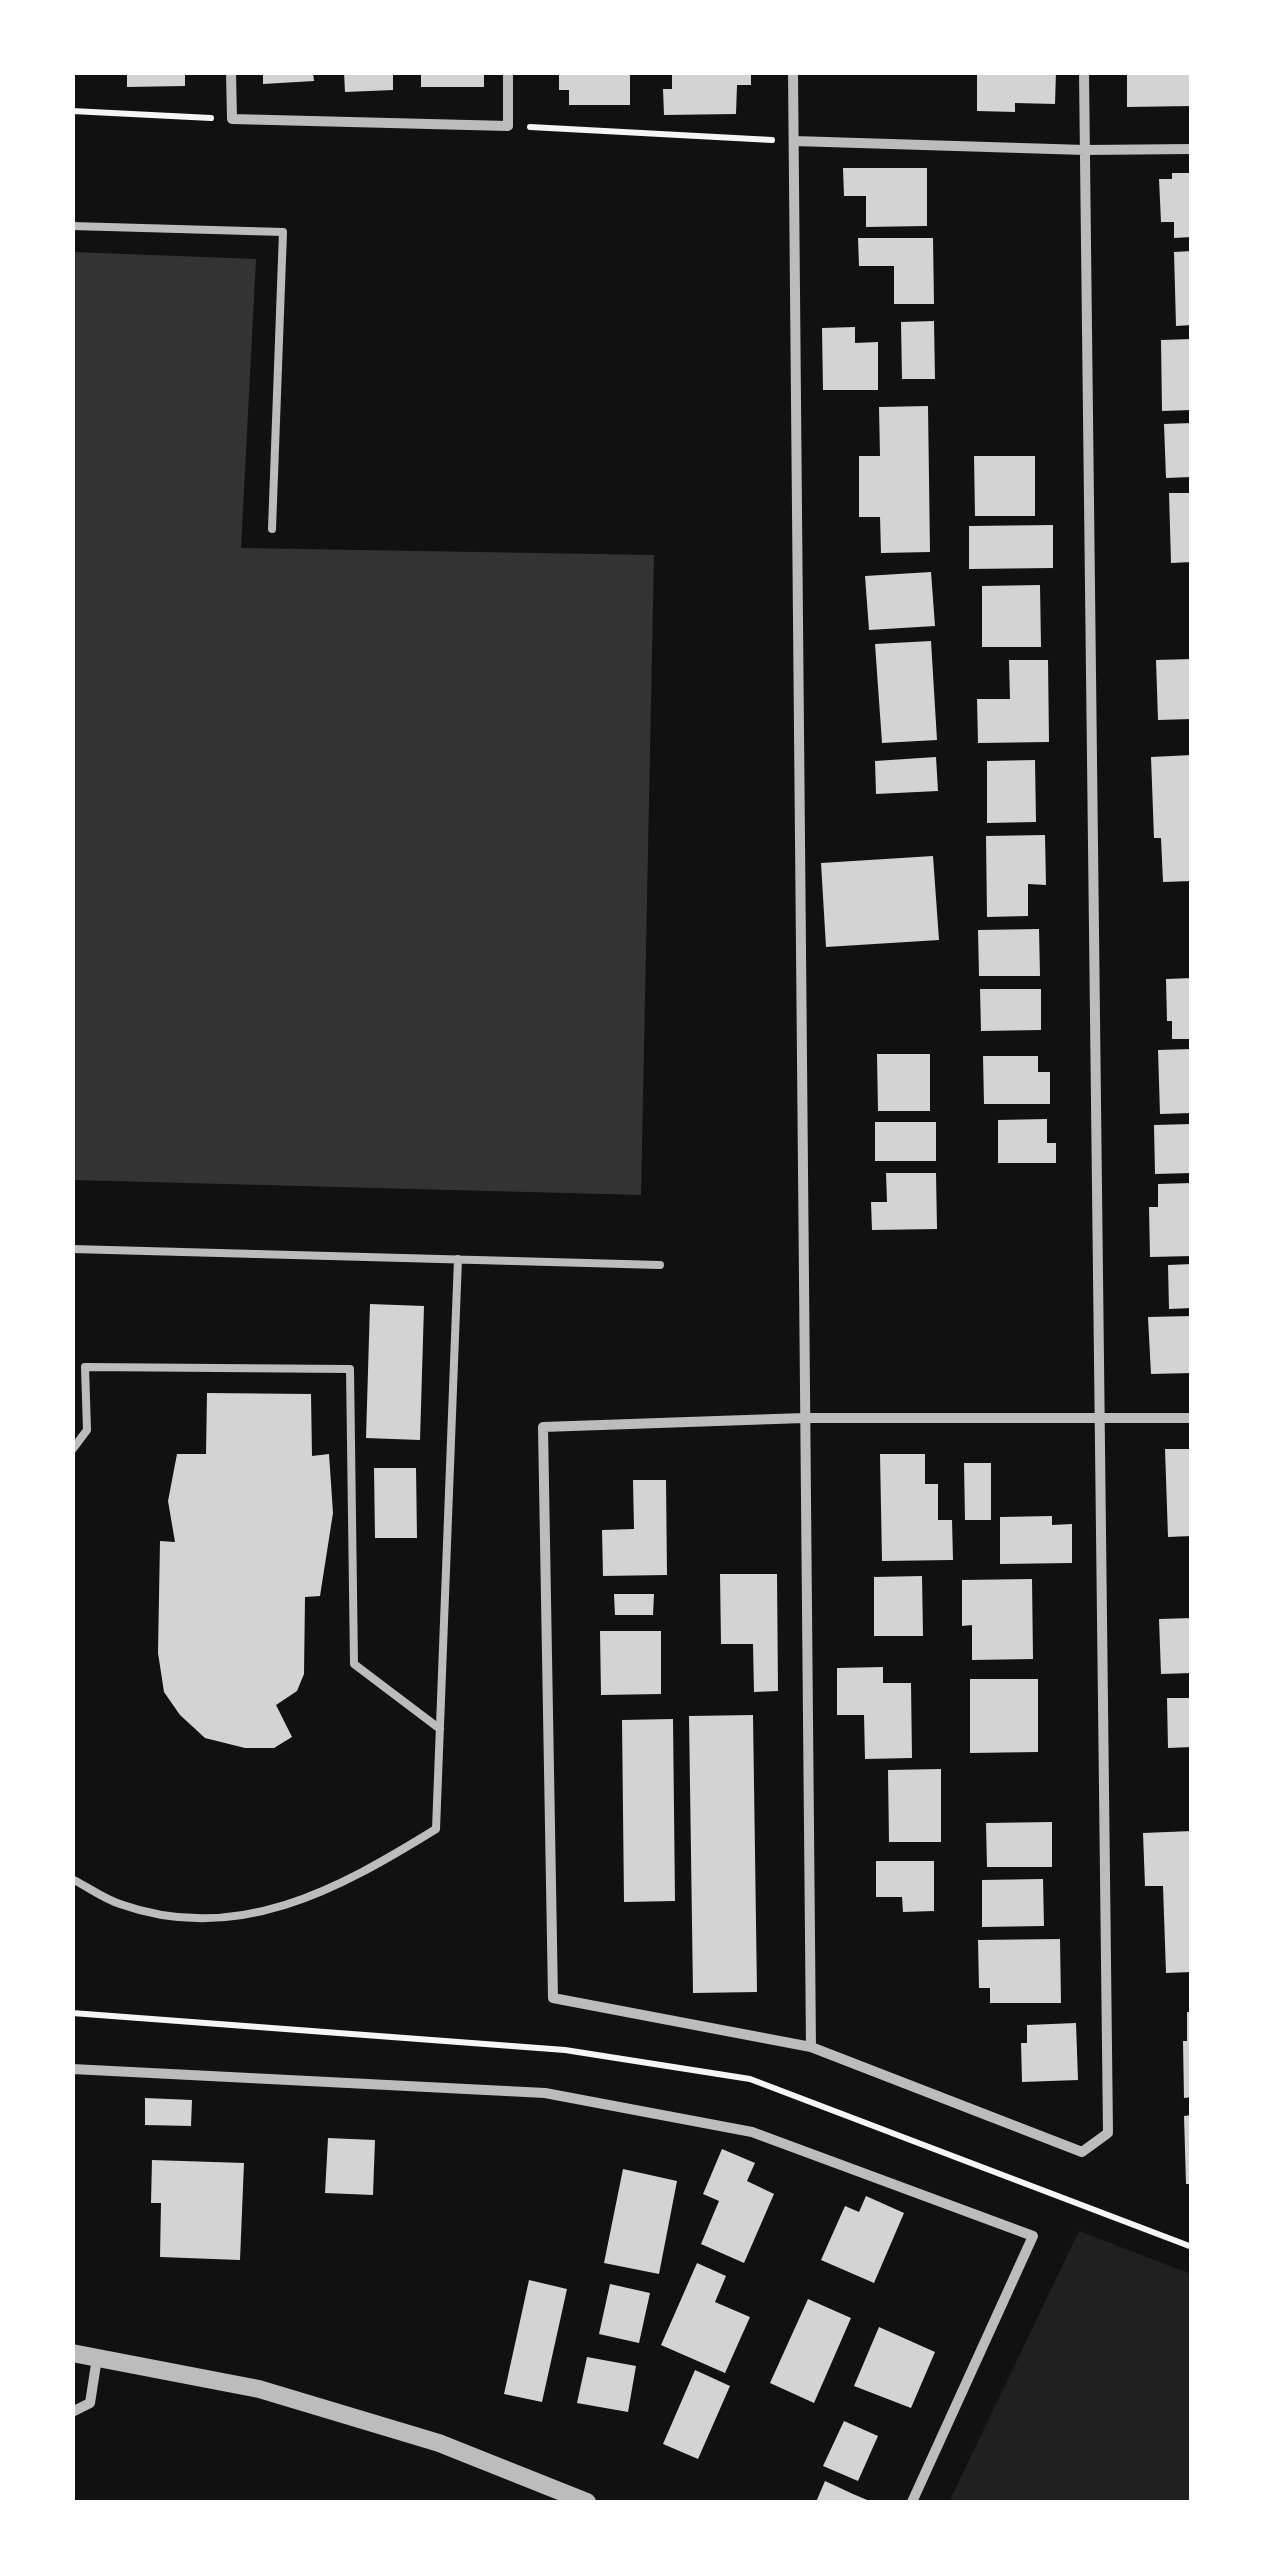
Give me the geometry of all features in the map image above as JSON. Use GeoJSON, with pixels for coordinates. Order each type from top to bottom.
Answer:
{"type":"FeatureCollection","features":[{"type":"Feature","properties":{"kind":"street"},"geometry":{"type":"LineString","coordinates":[[231,72],[232,118],[508,126],[508,72]]}},
{"type":"Feature","properties":{"kind":"street"},"geometry":{"type":"LineString","coordinates":[[793,72],[811,2046]]}},
{"type":"Feature","properties":{"kind":"street"},"geometry":{"type":"LineString","coordinates":[[1084,72],[1098,1419],[1108,2133],[1082,2152],[811,2046],[553,1998],[543,1427],[804,1418],[1098,1419],[1192,1418]]}},
{"type":"Feature","properties":{"kind":"street"},"geometry":{"type":"LineString","coordinates":[[794,141],[1084,150],[1192,149]]}},
{"type":"Feature","properties":{"kind":"street"},"geometry":{"type":"LineString","coordinates":[[72,2070],[545,2094],[752,2132],[1032,2236],[912,2502]]}},
{"type":"Feature","properties":{"kind":"street"},"geometry":{"type":"LineString","coordinates":[[72,2354],[260,2389],[439,2443],[587,2502]]}},
{"type":"Feature","properties":{"kind":"street"},"geometry":{"type":"LineString","coordinates":[[72,2412],[90,2404],[97,2358]]}},
{"type":"Feature","properties":{"kind":"lane"},"geometry":{"type":"LineString","coordinates":[[72,226],[283,232],[272,529]]}},
{"type":"Feature","properties":{"kind":"lane"},"geometry":{"type":"LineString","coordinates":[[72,1249],[660,1265]]}},
{"type":"Feature","properties":{"kind":"lane"},"geometry":{"type":"LineString","coordinates":[[72,1879],[119,1904],[174,1916],[233,1918],[279,1909],[361,1876],[436,1828],[458,1259]]}},
{"type":"Feature","properties":{"kind":"lane"},"geometry":{"type":"LineString","coordinates":[[72,1450],[87,1430],[85,1367],[350,1369],[354,1664],[440,1729]]}},
{"type":"Feature","properties":{"kind":"path"},"geometry":{"type":"LineString","coordinates":[[72,111],[232,118]]}},
{"type":"Feature","properties":{"kind":"path"},"geometry":{"type":"LineString","coordinates":[[508,126],[794,141]]}},
{"type":"Feature","properties":{"kind":"shaded area"},"geometry":{"type":"Polygon","coordinates":[[[73,252],[256,259],[241,548],[654,555],[641,1195],[73,1180],[73,252]]]}},
{"type":"Feature","properties":{"kind":"shaded area"},"geometry":{"type":"Polygon","coordinates":[[[1079,2231],[1191,2274],[1191,2502],[949,2502],[1079,2231]]]}},
{"type":"Feature","properties":{"kind":"building"},"geometry":{"type":"Polygon","coordinates":[[[127,72],[185,72],[185,86],[127,87],[127,72]]]}},
{"type":"Feature","properties":{"kind":"building"},"geometry":{"type":"Polygon","coordinates":[[[263,72],[313,72],[314,81],[263,84],[263,72]]]}},
{"type":"Feature","properties":{"kind":"building"},"geometry":{"type":"Polygon","coordinates":[[[344,72],[393,72],[393,90],[345,92],[344,72]]]}},
{"type":"Feature","properties":{"kind":"building"},"geometry":{"type":"Polygon","coordinates":[[[421,72],[484,72],[484,87],[421,87],[421,72]]]}},
{"type":"Feature","properties":{"kind":"building"},"geometry":{"type":"Polygon","coordinates":[[[559,72],[630,72],[630,105],[569,105],[569,90],[559,90],[559,72]]]}},
{"type":"Feature","properties":{"kind":"building"},"geometry":{"type":"Polygon","coordinates":[[[672,72],[751,72],[751,85],[737,85],[736,114],[664,115],[663,89],[672,89],[672,72]]]}},
{"type":"Feature","properties":{"kind":"building"},"geometry":{"type":"Polygon","coordinates":[[[977,72],[1056,72],[1055,104],[1015,103],[1015,112],[977,111],[977,72]]]}},
{"type":"Feature","properties":{"kind":"building"},"geometry":{"type":"Polygon","coordinates":[[[1127,72],[1192,72],[1192,106],[1127,107],[1127,72]]]}},
{"type":"Feature","properties":{"kind":"building"},"geometry":{"type":"Polygon","coordinates":[[[843,168],[927,168],[927,226],[866,227],[866,196],[844,196],[843,168]]]}},
{"type":"Feature","properties":{"kind":"building"},"geometry":{"type":"Polygon","coordinates":[[[1172,173],[1192,173],[1192,237],[1174,238],[1174,222],[1161,222],[1159,179],[1172,179],[1172,173]]]}},
{"type":"Feature","properties":{"kind":"building"},"geometry":{"type":"Polygon","coordinates":[[[858,238],[933,238],[934,304],[894,304],[894,266],[859,266],[858,238]]]}},
{"type":"Feature","properties":{"kind":"building"},"geometry":{"type":"Polygon","coordinates":[[[1192,251],[1192,325],[1176,326],[1174,252],[1192,251]]]}},
{"type":"Feature","properties":{"kind":"building"},"geometry":{"type":"Polygon","coordinates":[[[934,321],[935,379],[902,379],[901,322],[934,321]]]}},
{"type":"Feature","properties":{"kind":"building"},"geometry":{"type":"Polygon","coordinates":[[[855,327],[855,343],[878,342],[878,390],[823,390],[822,328],[855,327]]]}},
{"type":"Feature","properties":{"kind":"building"},"geometry":{"type":"Polygon","coordinates":[[[1192,339],[1192,410],[1162,411],[1161,340],[1192,339]]]}},
{"type":"Feature","properties":{"kind":"building"},"geometry":{"type":"Polygon","coordinates":[[[928,406],[930,552],[881,553],[880,517],[859,517],[859,456],[880,456],[879,407],[928,406]]]}},
{"type":"Feature","properties":{"kind":"building"},"geometry":{"type":"Polygon","coordinates":[[[1192,423],[1192,477],[1166,478],[1164,424],[1192,423]]]}},
{"type":"Feature","properties":{"kind":"building"},"geometry":{"type":"Polygon","coordinates":[[[974,456],[1035,456],[1035,516],[975,516],[974,456]]]}},
{"type":"Feature","properties":{"kind":"building"},"geometry":{"type":"Polygon","coordinates":[[[1169,493],[1192,493],[1192,562],[1171,563],[1169,493]]]}},
{"type":"Feature","properties":{"kind":"building"},"geometry":{"type":"Polygon","coordinates":[[[1053,525],[1053,568],[969,569],[969,526],[1053,525]]]}},
{"type":"Feature","properties":{"kind":"building"},"geometry":{"type":"Polygon","coordinates":[[[931,572],[935,626],[869,630],[865,576],[931,572]]]}},
{"type":"Feature","properties":{"kind":"building"},"geometry":{"type":"Polygon","coordinates":[[[1040,585],[1041,647],[982,647],[982,586],[1040,585]]]}},
{"type":"Feature","properties":{"kind":"building"},"geometry":{"type":"Polygon","coordinates":[[[931,641],[937,740],[882,743],[875,644],[931,641]]]}},
{"type":"Feature","properties":{"kind":"building"},"geometry":{"type":"Polygon","coordinates":[[[1192,659],[1192,719],[1158,720],[1156,660],[1192,659]]]}},
{"type":"Feature","properties":{"kind":"building"},"geometry":{"type":"Polygon","coordinates":[[[1009,660],[1048,660],[1049,742],[978,743],[977,699],[1010,699],[1009,660]]]}},
{"type":"Feature","properties":{"kind":"building"},"geometry":{"type":"Polygon","coordinates":[[[1192,755],[1192,881],[1163,882],[1161,838],[1154,838],[1151,757],[1192,755]]]}},
{"type":"Feature","properties":{"kind":"building"},"geometry":{"type":"Polygon","coordinates":[[[936,757],[938,791],[876,794],[875,761],[936,757]]]}},
{"type":"Feature","properties":{"kind":"building"},"geometry":{"type":"Polygon","coordinates":[[[1035,760],[1036,822],[987,823],[987,761],[1035,760]]]}},
{"type":"Feature","properties":{"kind":"building"},"geometry":{"type":"Polygon","coordinates":[[[1045,835],[1046,885],[1028,884],[1028,916],[987,917],[986,836],[1045,835]]]}},
{"type":"Feature","properties":{"kind":"building"},"geometry":{"type":"Polygon","coordinates":[[[933,856],[939,940],[826,947],[821,863],[933,856]]]}},
{"type":"Feature","properties":{"kind":"building"},"geometry":{"type":"Polygon","coordinates":[[[1039,929],[1040,976],[979,976],[978,930],[1039,929]]]}},
{"type":"Feature","properties":{"kind":"building"},"geometry":{"type":"Polygon","coordinates":[[[1192,978],[1192,1039],[1172,1039],[1172,1021],[1167,1021],[1166,979],[1192,978]]]}},
{"type":"Feature","properties":{"kind":"building"},"geometry":{"type":"Polygon","coordinates":[[[980,989],[1041,989],[1041,1030],[981,1031],[980,989]]]}},
{"type":"Feature","properties":{"kind":"building"},"geometry":{"type":"Polygon","coordinates":[[[1192,1049],[1192,1113],[1160,1114],[1158,1050],[1192,1049]]]}},
{"type":"Feature","properties":{"kind":"building"},"geometry":{"type":"Polygon","coordinates":[[[877,1054],[930,1054],[930,1111],[878,1111],[877,1054]]]}},
{"type":"Feature","properties":{"kind":"building"},"geometry":{"type":"Polygon","coordinates":[[[983,1056],[1038,1056],[1038,1072],[1050,1072],[1050,1104],[984,1104],[983,1056]]]}},
{"type":"Feature","properties":{"kind":"building"},"geometry":{"type":"Polygon","coordinates":[[[1047,1119],[1047,1143],[1056,1143],[1056,1163],[998,1163],[998,1120],[1047,1119]]]}},
{"type":"Feature","properties":{"kind":"building"},"geometry":{"type":"Polygon","coordinates":[[[875,1122],[936,1122],[936,1161],[875,1161],[875,1122]]]}},
{"type":"Feature","properties":{"kind":"building"},"geometry":{"type":"Polygon","coordinates":[[[1192,1124],[1192,1173],[1155,1174],[1154,1125],[1192,1124]]]}},
{"type":"Feature","properties":{"kind":"building"},"geometry":{"type":"Polygon","coordinates":[[[886,1173],[936,1173],[937,1229],[872,1230],[871,1202],[887,1202],[886,1173]]]}},
{"type":"Feature","properties":{"kind":"building"},"geometry":{"type":"Polygon","coordinates":[[[1192,1183],[1192,1256],[1150,1257],[1149,1207],[1158,1207],[1158,1184],[1192,1183]]]}},
{"type":"Feature","properties":{"kind":"building"},"geometry":{"type":"Polygon","coordinates":[[[1192,1264],[1192,1308],[1169,1309],[1168,1265],[1192,1264]]]}},
{"type":"Feature","properties":{"kind":"building"},"geometry":{"type":"Polygon","coordinates":[[[370,1304],[424,1306],[420,1440],[366,1438],[370,1304]]]}},
{"type":"Feature","properties":{"kind":"building"},"geometry":{"type":"Polygon","coordinates":[[[1192,1316],[1192,1373],[1151,1374],[1148,1317],[1192,1316]]]}},
{"type":"Feature","properties":{"kind":"building"},"geometry":{"type":"Polygon","coordinates":[[[207,1393],[311,1394],[312,1456],[329,1454],[333,1513],[320,1596],[305,1597],[304,1674],[297,1691],[276,1705],[292,1737],[274,1748],[245,1748],[205,1738],[180,1715],[164,1692],[158,1653],[160,1541],[175,1542],[168,1501],[177,1454],[206,1454],[207,1393]]]}},
{"type":"Feature","properties":{"kind":"building"},"geometry":{"type":"Polygon","coordinates":[[[1165,1449],[1192,1449],[1192,1536],[1168,1537],[1165,1449]]]}},
{"type":"Feature","properties":{"kind":"building"},"geometry":{"type":"Polygon","coordinates":[[[880,1454],[925,1454],[925,1484],[938,1484],[938,1520],[952,1520],[953,1560],[882,1561],[880,1454]]]}},
{"type":"Feature","properties":{"kind":"building"},"geometry":{"type":"Polygon","coordinates":[[[964,1463],[991,1463],[991,1520],[965,1520],[964,1463]]]}},
{"type":"Feature","properties":{"kind":"building"},"geometry":{"type":"Polygon","coordinates":[[[374,1468],[416,1468],[417,1538],[375,1538],[374,1468]]]}},
{"type":"Feature","properties":{"kind":"building"},"geometry":{"type":"Polygon","coordinates":[[[633,1480],[666,1480],[667,1575],[603,1576],[602,1530],[634,1529],[633,1480]]]}},
{"type":"Feature","properties":{"kind":"building"},"geometry":{"type":"Polygon","coordinates":[[[1052,1516],[1052,1525],[1072,1524],[1072,1563],[1000,1564],[1000,1517],[1052,1516]]]}},
{"type":"Feature","properties":{"kind":"building"},"geometry":{"type":"Polygon","coordinates":[[[720,1574],[777,1574],[778,1691],[754,1692],[753,1644],[721,1644],[720,1574]]]}},
{"type":"Feature","properties":{"kind":"building"},"geometry":{"type":"Polygon","coordinates":[[[922,1576],[923,1636],[874,1636],[874,1577],[922,1576]]]}},
{"type":"Feature","properties":{"kind":"building"},"geometry":{"type":"Polygon","coordinates":[[[1032,1579],[1033,1659],[972,1660],[972,1625],[962,1626],[962,1580],[1032,1579]]]}},
{"type":"Feature","properties":{"kind":"building"},"geometry":{"type":"Polygon","coordinates":[[[614,1594],[654,1594],[653,1615],[615,1615],[614,1594]]]}},
{"type":"Feature","properties":{"kind":"building"},"geometry":{"type":"Polygon","coordinates":[[[1192,1618],[1192,1673],[1161,1674],[1159,1619],[1192,1618]]]}},
{"type":"Feature","properties":{"kind":"building"},"geometry":{"type":"Polygon","coordinates":[[[600,1631],[661,1631],[661,1694],[601,1695],[600,1631]]]}},
{"type":"Feature","properties":{"kind":"building"},"geometry":{"type":"Polygon","coordinates":[[[883,1667],[883,1683],[911,1683],[912,1758],[865,1759],[864,1715],[837,1715],[837,1668],[883,1667]]]}},
{"type":"Feature","properties":{"kind":"building"},"geometry":{"type":"Polygon","coordinates":[[[970,1679],[1038,1679],[1038,1752],[970,1753],[970,1679]]]}},
{"type":"Feature","properties":{"kind":"building"},"geometry":{"type":"Polygon","coordinates":[[[1167,1698],[1192,1698],[1192,1747],[1168,1748],[1167,1698]]]}},
{"type":"Feature","properties":{"kind":"building"},"geometry":{"type":"Polygon","coordinates":[[[753,1715],[757,1992],[693,1993],[689,1716],[753,1715]]]}},
{"type":"Feature","properties":{"kind":"building"},"geometry":{"type":"Polygon","coordinates":[[[673,1719],[675,1901],[624,1902],[622,1720],[673,1719]]]}},
{"type":"Feature","properties":{"kind":"building"},"geometry":{"type":"Polygon","coordinates":[[[941,1769],[941,1842],[889,1842],[888,1770],[941,1769]]]}},
{"type":"Feature","properties":{"kind":"building"},"geometry":{"type":"Polygon","coordinates":[[[1052,1822],[1052,1867],[987,1867],[986,1823],[1052,1822]]]}},
{"type":"Feature","properties":{"kind":"building"},"geometry":{"type":"Polygon","coordinates":[[[1192,1831],[1192,1972],[1166,1973],[1163,1886],[1145,1886],[1143,1833],[1192,1831]]]}},
{"type":"Feature","properties":{"kind":"building"},"geometry":{"type":"Polygon","coordinates":[[[876,1861],[934,1861],[934,1911],[903,1912],[902,1897],[876,1897],[876,1861]]]}},
{"type":"Feature","properties":{"kind":"building"},"geometry":{"type":"Polygon","coordinates":[[[1043,1879],[1044,1926],[982,1927],[982,1880],[1043,1879]]]}},
{"type":"Feature","properties":{"kind":"building"},"geometry":{"type":"Polygon","coordinates":[[[1060,1939],[1061,2003],[990,2003],[990,1988],[979,1988],[978,1940],[1060,1939]]]}},
{"type":"Feature","properties":{"kind":"building"},"geometry":{"type":"Polygon","coordinates":[[[1187,2012],[1192,2012],[1192,2097],[1184,2098],[1183,2041],[1187,2041],[1187,2012]]]}},
{"type":"Feature","properties":{"kind":"building"},"geometry":{"type":"Polygon","coordinates":[[[1076,2023],[1078,2080],[1022,2082],[1021,2043],[1027,2043],[1027,2025],[1076,2023]]]}},
{"type":"Feature","properties":{"kind":"building"},"geometry":{"type":"Polygon","coordinates":[[[145,2098],[192,2100],[191,2126],[145,2125],[145,2098]]]}},
{"type":"Feature","properties":{"kind":"building"},"geometry":{"type":"Polygon","coordinates":[[[1192,2115],[1192,2184],[1186,2184],[1184,2116],[1192,2115]]]}},
{"type":"Feature","properties":{"kind":"building"},"geometry":{"type":"Polygon","coordinates":[[[328,2138],[375,2140],[373,2195],[325,2193],[328,2138]]]}},
{"type":"Feature","properties":{"kind":"building"},"geometry":{"type":"Polygon","coordinates":[[[722,2149],[755,2163],[747,2181],[774,2194],[744,2263],[701,2244],[719,2201],[703,2194],[722,2149]]]}},
{"type":"Feature","properties":{"kind":"building"},"geometry":{"type":"Polygon","coordinates":[[[152,2160],[244,2163],[240,2260],[160,2257],[161,2203],[151,2203],[152,2160]]]}},
{"type":"Feature","properties":{"kind":"building"},"geometry":{"type":"Polygon","coordinates":[[[623,2169],[677,2181],[659,2274],[604,2263],[623,2169]]]}},
{"type":"Feature","properties":{"kind":"building"},"geometry":{"type":"Polygon","coordinates":[[[866,2196],[904,2213],[874,2283],[821,2260],[845,2206],[859,2212],[866,2196]]]}},
{"type":"Feature","properties":{"kind":"building"},"geometry":{"type":"Polygon","coordinates":[[[697,2263],[726,2276],[715,2302],[750,2317],[725,2373],[661,2345],[697,2263]]]}},
{"type":"Feature","properties":{"kind":"building"},"geometry":{"type":"Polygon","coordinates":[[[529,2280],[567,2289],[542,2402],[504,2394],[529,2280]]]}},
{"type":"Feature","properties":{"kind":"building"},"geometry":{"type":"Polygon","coordinates":[[[610,2284],[650,2293],[639,2343],[599,2334],[610,2284]]]}},
{"type":"Feature","properties":{"kind":"building"},"geometry":{"type":"Polygon","coordinates":[[[808,2299],[851,2318],[814,2403],[770,2383],[808,2299]]]}},
{"type":"Feature","properties":{"kind":"building"},"geometry":{"type":"Polygon","coordinates":[[[879,2327],[935,2352],[911,2408],[854,2386],[879,2327]]]}},
{"type":"Feature","properties":{"kind":"building"},"geometry":{"type":"Polygon","coordinates":[[[587,2357],[636,2366],[628,2412],[577,2403],[587,2357]]]}},
{"type":"Feature","properties":{"kind":"building"},"geometry":{"type":"Polygon","coordinates":[[[695,2370],[730,2386],[698,2459],[663,2444],[695,2370]]]}},
{"type":"Feature","properties":{"kind":"building"},"geometry":{"type":"Polygon","coordinates":[[[844,2421],[878,2436],[858,2481],[823,2466],[844,2421]]]}},
{"type":"Feature","properties":{"kind":"building"},"geometry":{"type":"Polygon","coordinates":[[[825,2481],[853,2494],[872,2502],[816,2502],[825,2481]]]}}]}
